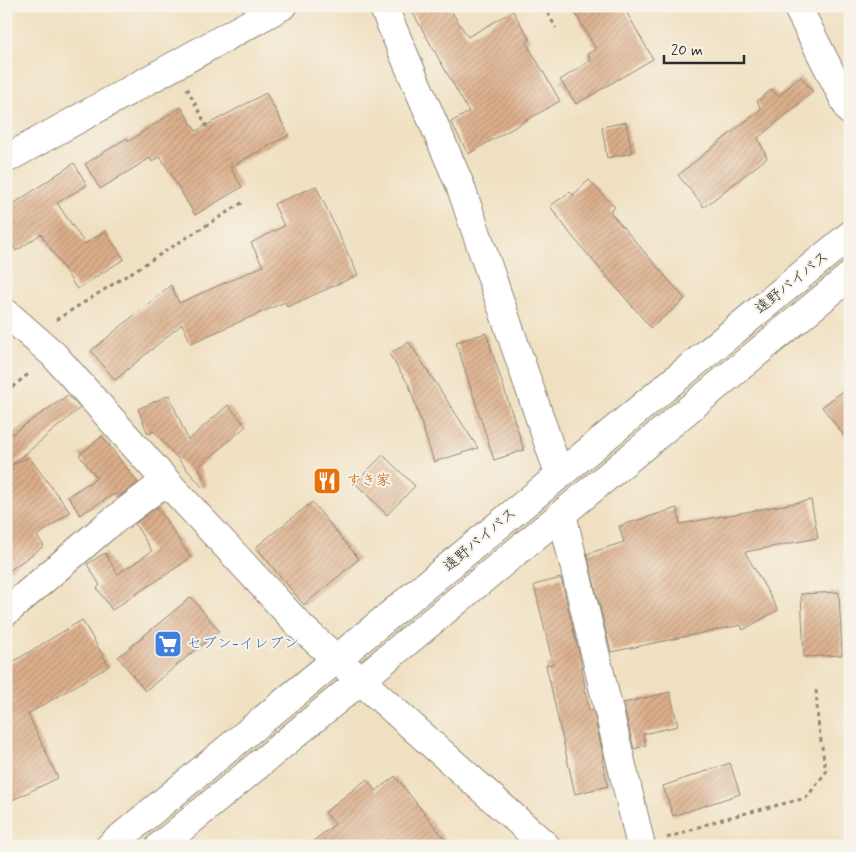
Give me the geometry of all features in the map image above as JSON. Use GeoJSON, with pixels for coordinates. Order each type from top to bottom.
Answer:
{"type":"FeatureCollection","features":[{"type":"Feature","properties":{"kind":"main road"},"geometry":{"type":"LineString","coordinates":[[6,159],[282,6]]}},
{"type":"Feature","properties":{"kind":"main road"},"geometry":{"type":"LineString","coordinates":[[383,6],[460,185],[559,474]]}},
{"type":"Feature","properties":{"kind":"main road"},"geometry":{"type":"LineString","coordinates":[[797,6],[850,112]]}},
{"type":"Feature","properties":{"kind":"main road","name":"遠野バイパス"},"geometry":{"type":"LineString","coordinates":[[110,846],[850,235]]}},
{"type":"Feature","properties":{"kind":"main road","name":"遠野バイパス"},"geometry":{"type":"LineString","coordinates":[[160,846],[361,682],[850,276]]}},
{"type":"Feature","properties":{"kind":"main road"},"geometry":{"type":"LineString","coordinates":[[6,313],[54,354],[166,481],[304,629],[336,660],[546,846]]}},
{"type":"Feature","properties":{"kind":"main road"},"geometry":{"type":"LineString","coordinates":[[6,612],[105,527],[166,481]]}},
{"type":"Feature","properties":{"kind":"main road"},"geometry":{"type":"LineString","coordinates":[[562,514],[652,843]]}},
{"type":"Feature","properties":{"kind":"path"},"geometry":{"type":"LineString","coordinates":[[544,6],[556,28]]}},
{"type":"Feature","properties":{"kind":"path"},"geometry":{"type":"LineString","coordinates":[[176,65],[207,127]]}},
{"type":"Feature","properties":{"kind":"path"},"geometry":{"type":"LineString","coordinates":[[32,335],[245,201]]}},
{"type":"Feature","properties":{"kind":"path"},"geometry":{"type":"LineString","coordinates":[[652,843],[719,820],[806,798],[826,772],[818,722],[816,689]]}},
{"type":"Feature","properties":{"kind":"building"},"geometry":{"type":"Polygon","coordinates":[[[409,6],[448,6],[468,37],[513,11],[530,40],[526,42],[560,101],[468,154],[451,122],[469,112],[409,6]]]}},
{"type":"Feature","properties":{"kind":"building"},"geometry":{"type":"Polygon","coordinates":[[[571,6],[623,6],[653,59],[576,104],[560,80],[591,60],[587,54],[596,49],[571,6]]]}},
{"type":"Feature","properties":{"kind":"building"},"geometry":{"type":"Polygon","coordinates":[[[801,77],[813,92],[758,138],[767,158],[704,207],[678,175],[761,109],[757,101],[772,89],[778,96],[801,77]]]}},
{"type":"Feature","properties":{"kind":"building"},"geometry":{"type":"Polygon","coordinates":[[[266,93],[289,135],[230,167],[242,187],[195,215],[160,156],[152,162],[150,158],[100,189],[85,164],[127,138],[129,141],[181,107],[196,131],[266,93]]]}},
{"type":"Feature","properties":{"kind":"building"},"geometry":{"type":"Polygon","coordinates":[[[626,122],[632,153],[607,158],[602,127],[626,122]]]}},
{"type":"Feature","properties":{"kind":"building"},"geometry":{"type":"Polygon","coordinates":[[[74,163],[87,185],[57,203],[85,244],[105,231],[124,259],[77,289],[41,234],[16,251],[6,237],[6,209],[74,163]]]}},
{"type":"Feature","properties":{"kind":"building"},"geometry":{"type":"Polygon","coordinates":[[[589,180],[615,207],[610,212],[685,299],[651,328],[572,236],[550,206],[570,192],[573,195],[589,180]]]}},
{"type":"Feature","properties":{"kind":"building"},"geometry":{"type":"Polygon","coordinates":[[[316,186],[358,275],[287,307],[285,302],[191,343],[182,324],[115,380],[91,351],[171,285],[179,303],[263,266],[251,243],[284,226],[274,204],[316,186]]]}},
{"type":"Feature","properties":{"kind":"building"},"geometry":{"type":"Polygon","coordinates":[[[486,333],[524,450],[494,460],[456,342],[486,333]]]}},
{"type":"Feature","properties":{"kind":"building"},"geometry":{"type":"Polygon","coordinates":[[[409,342],[478,448],[434,462],[409,385],[389,354],[409,342]]]}},
{"type":"Feature","properties":{"kind":"building"},"geometry":{"type":"Polygon","coordinates":[[[850,386],[850,443],[822,407],[850,386]]]}},
{"type":"Feature","properties":{"kind":"building"},"geometry":{"type":"Polygon","coordinates":[[[68,395],[80,408],[12,465],[29,457],[70,512],[37,536],[44,546],[6,573],[6,438],[68,395]]]}},
{"type":"Feature","properties":{"kind":"building"},"geometry":{"type":"Polygon","coordinates":[[[169,395],[188,440],[228,405],[246,426],[199,467],[207,485],[203,488],[154,431],[148,434],[138,409],[169,395]]]}},
{"type":"Feature","properties":{"kind":"building"},"geometry":{"type":"Polygon","coordinates":[[[102,436],[138,483],[117,498],[114,494],[80,515],[68,496],[97,478],[79,455],[102,436]]]}},
{"type":"Feature","properties":{"kind":"building"},"geometry":{"type":"Polygon","coordinates":[[[383,455],[415,486],[387,515],[355,483],[383,455]]]}},
{"type":"Feature","properties":{"kind":"building"},"geometry":{"type":"Polygon","coordinates":[[[811,500],[818,538],[745,552],[778,610],[743,630],[741,625],[611,652],[587,554],[624,542],[619,526],[677,508],[680,524],[811,500]]]}},
{"type":"Feature","properties":{"kind":"building"},"geometry":{"type":"Polygon","coordinates":[[[312,502],[359,559],[304,605],[256,547],[312,502]]]}},
{"type":"Feature","properties":{"kind":"building"},"geometry":{"type":"Polygon","coordinates":[[[157,507],[191,558],[112,610],[97,588],[100,585],[87,564],[105,553],[118,574],[152,551],[135,524],[157,507]]]}},
{"type":"Feature","properties":{"kind":"building"},"geometry":{"type":"Polygon","coordinates":[[[561,578],[580,658],[589,711],[593,710],[608,786],[575,794],[546,665],[553,664],[534,585],[561,578]]]}},
{"type":"Feature","properties":{"kind":"building"},"geometry":{"type":"Polygon","coordinates":[[[839,592],[842,655],[804,657],[801,594],[839,592]]]}},
{"type":"Feature","properties":{"kind":"building","name":"セブン-イレブン"},"geometry":{"type":"Polygon","coordinates":[[[191,597],[219,631],[145,691],[118,657],[191,597]]]}},
{"type":"Feature","properties":{"kind":"building"},"geometry":{"type":"Polygon","coordinates":[[[82,620],[109,666],[28,714],[58,778],[6,803],[6,666],[82,620]]]}},
{"type":"Feature","properties":{"kind":"building"},"geometry":{"type":"Polygon","coordinates":[[[670,692],[678,726],[643,734],[646,745],[634,749],[623,703],[670,692]]]}},
{"type":"Feature","properties":{"kind":"building"},"geometry":{"type":"Polygon","coordinates":[[[730,763],[740,794],[673,816],[663,786],[730,763]]]}},
{"type":"Feature","properties":{"kind":"building"},"geometry":{"type":"Polygon","coordinates":[[[395,776],[450,846],[307,846],[335,824],[325,812],[367,779],[376,791],[395,776]]]}},
{"type":"Feature","properties":{"kind":"place","name":"すき家"},"geometry":{"type":"Point","coordinates":[327,481]}},
{"type":"Feature","properties":{"kind":"place","name":"セブン-イレブン"},"geometry":{"type":"Point","coordinates":[168,644]}}]}
